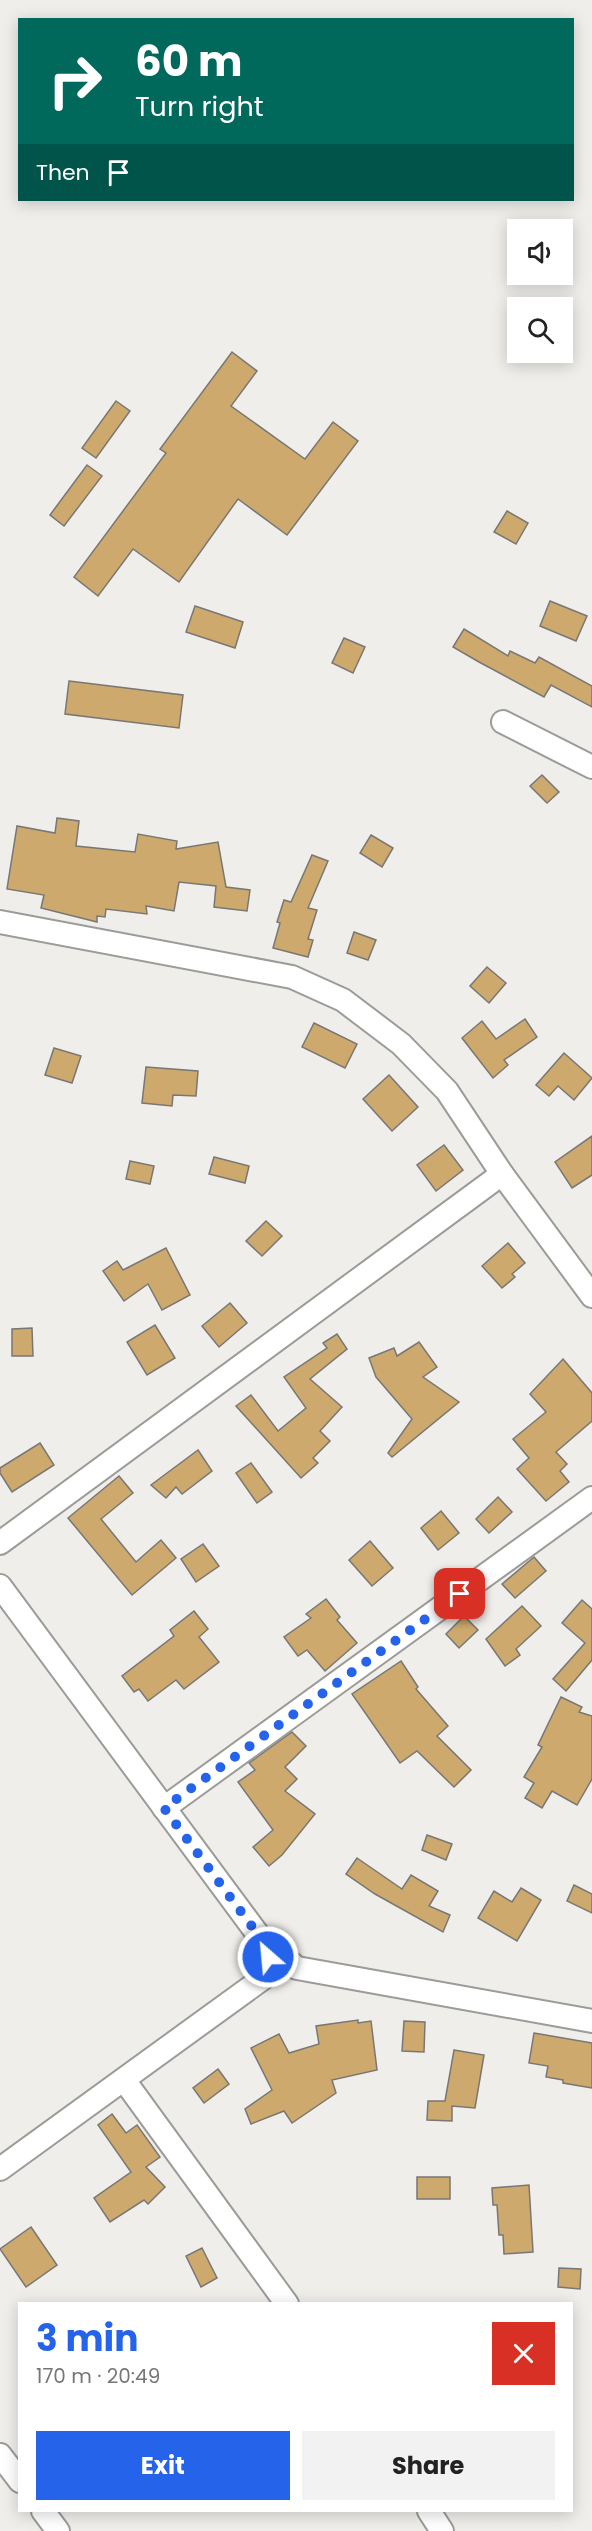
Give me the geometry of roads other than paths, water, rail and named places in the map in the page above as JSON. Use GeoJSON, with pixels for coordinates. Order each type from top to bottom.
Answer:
{"type":"FeatureCollection","features":[{"type":"Feature","properties":{"kind":"street"},"geometry":{"type":"LineString","coordinates":[[503,722],[592,767]]}},
{"type":"Feature","properties":{"kind":"street"},"geometry":{"type":"LineString","coordinates":[[0,922],[292,977],[343,1000],[401,1044],[447,1091],[502,1174],[592,1296]]}},
{"type":"Feature","properties":{"kind":"street"},"geometry":{"type":"LineString","coordinates":[[0,1543],[502,1174]]}},
{"type":"Feature","properties":{"kind":"street"},"geometry":{"type":"LineString","coordinates":[[164,1808],[592,1498]]}},
{"type":"Feature","properties":{"kind":"street"},"geometry":{"type":"LineString","coordinates":[[0,1586],[262,1940],[297,1968]]}},
{"type":"Feature","properties":{"kind":"street"},"geometry":{"type":"LineString","coordinates":[[262,1940],[268,1957],[268,1965],[262,1979]]}},
{"type":"Feature","properties":{"kind":"street"},"geometry":{"type":"LineString","coordinates":[[0,2169],[262,1979],[297,1968],[592,2021]]}},
{"type":"Feature","properties":{"kind":"street"},"geometry":{"type":"LineString","coordinates":[[124,2080],[286,2302]]}},
{"type":"Feature","properties":{"kind":"street"},"geometry":{"type":"LineString","coordinates":[[0,2455],[18,2478]]}},
{"type":"Feature","properties":{"kind":"street"},"geometry":{"type":"LineString","coordinates":[[44,2512],[58,2531]]}},
{"type":"Feature","properties":{"kind":"street"},"geometry":{"type":"LineString","coordinates":[[430,2512],[442,2531]]}}]}
